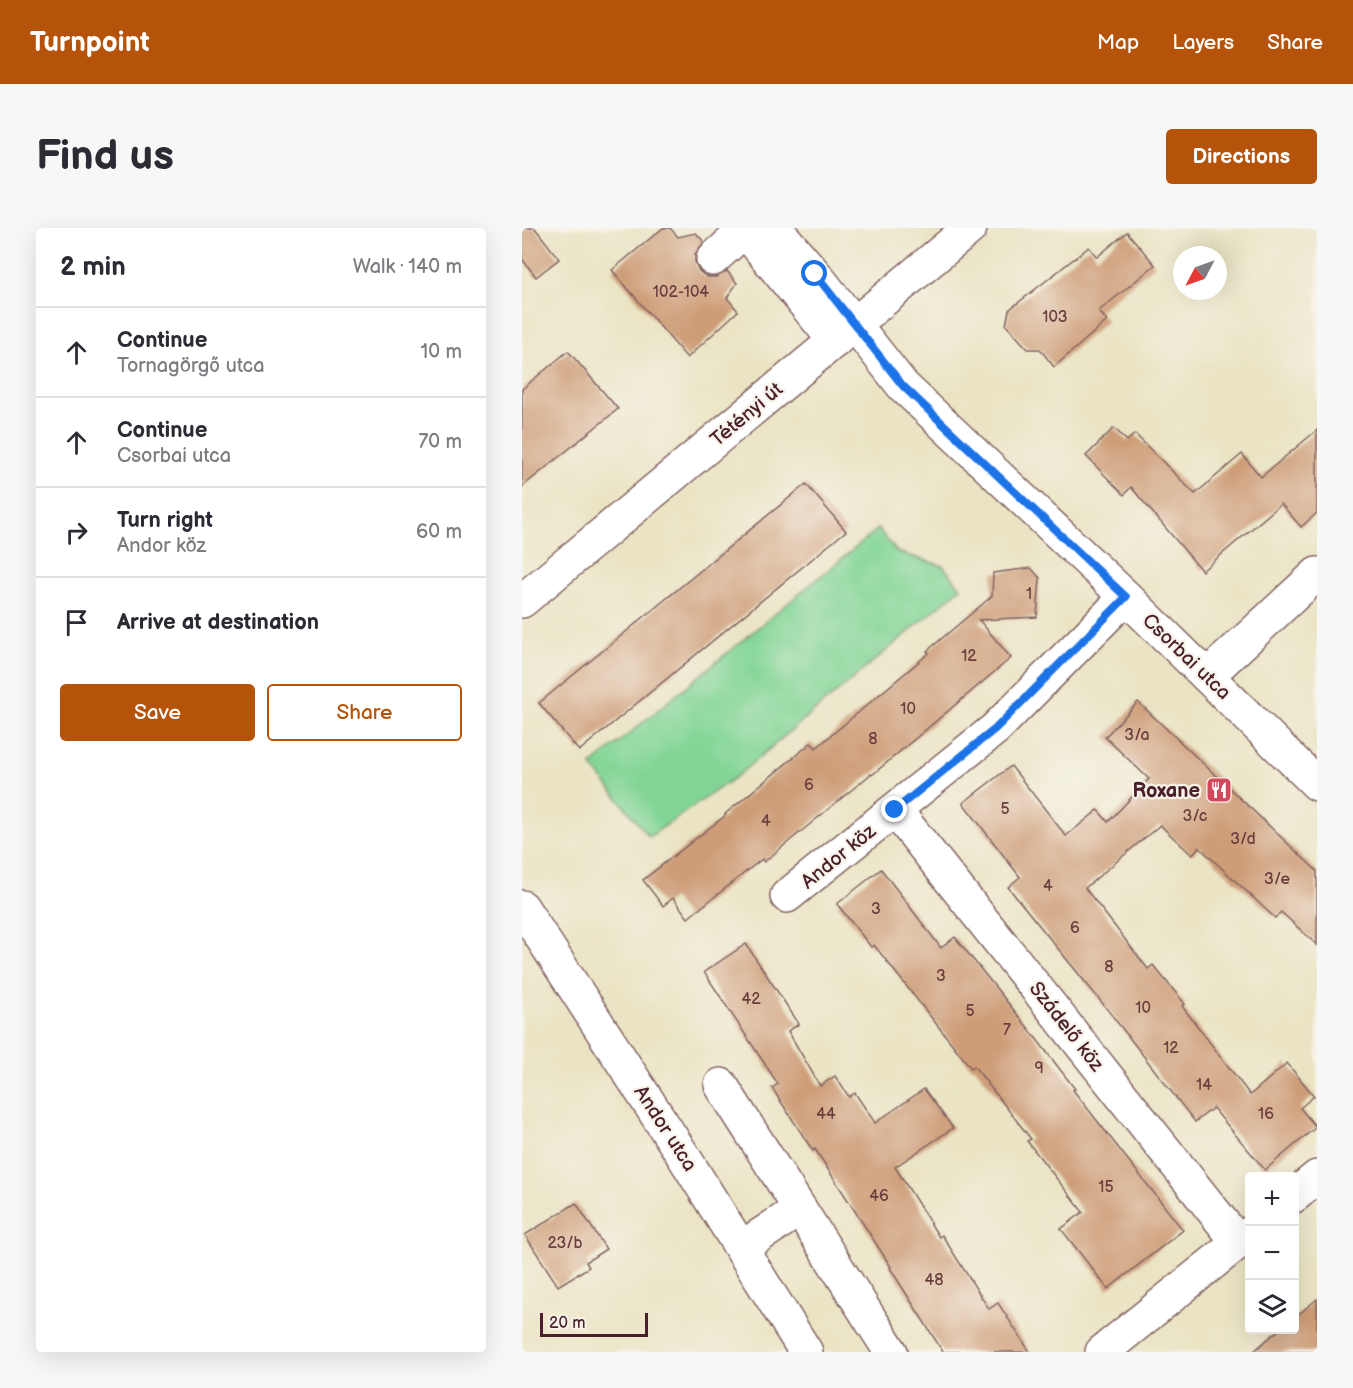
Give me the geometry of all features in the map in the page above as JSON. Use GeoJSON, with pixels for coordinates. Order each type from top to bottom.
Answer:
{"type":"FeatureCollection","features":[{"type":"Feature","properties":{"kind":"street","name":"Tétényi út"},"geometry":{"type":"LineString","coordinates":[[522,601],[970,228]]}},
{"type":"Feature","properties":{"kind":"street","name":"Csorbai utca"},"geometry":{"type":"LineString","coordinates":[[754,229],[815,274],[844,333],[1126,597],[1317,784]]}},
{"type":"Feature","properties":{"kind":"street"},"geometry":{"type":"LineString","coordinates":[[713,259],[754,229]]}},
{"type":"Feature","properties":{"kind":"street"},"geometry":{"type":"LineString","coordinates":[[1207,676],[1317,574]]}},
{"type":"Feature","properties":{"kind":"street","name":"Andor köz"},"geometry":{"type":"LineString","coordinates":[[787,896],[995,729],[1126,597]]}},
{"type":"Feature","properties":{"kind":"street","name":"Szádelő köz"},"geometry":{"type":"LineString","coordinates":[[895,810],[1244,1237]]}},
{"type":"Feature","properties":{"kind":"street","name":"Andor utca"},"geometry":{"type":"LineString","coordinates":[[522,907],[684,1156],[806,1352]]}},
{"type":"Feature","properties":{"kind":"street"},"geometry":{"type":"LineString","coordinates":[[721,1085],[891,1352]]}},
{"type":"Feature","properties":{"kind":"street"},"geometry":{"type":"LineString","coordinates":[[1299,1192],[1317,1177]]}},
{"type":"Feature","properties":{"kind":"street"},"geometry":{"type":"LineString","coordinates":[[741,1248],[800,1209]]}},
{"type":"Feature","properties":{"kind":"street"},"geometry":{"type":"LineString","coordinates":[[1102,1352],[1244,1237]]}},
{"type":"Feature","properties":{"kind":"green space"},"geometry":{"type":"Polygon","coordinates":[[[878,529],[897,552],[943,566],[961,588],[737,776],[649,837],[591,765],[878,529]]]}},
{"type":"Feature","properties":{"kind":"building"},"geometry":{"type":"Polygon","coordinates":[[[522,228],[535,228],[559,259],[536,277],[522,259],[522,228]]]}},
{"type":"Feature","properties":{"kind":"building"},"geometry":{"type":"Polygon","coordinates":[[[663,228],[670,228],[678,237],[696,233],[704,242],[695,254],[695,262],[699,271],[707,277],[716,277],[727,271],[737,283],[727,298],[738,311],[687,358],[612,270],[663,228]]]}},
{"type":"Feature","properties":{"kind":"building"},"geometry":{"type":"Polygon","coordinates":[[[1127,232],[1155,265],[1099,311],[1107,321],[1054,367],[1040,349],[1028,349],[1006,325],[1009,310],[1089,247],[1097,257],[1127,232]]]}},
{"type":"Feature","properties":{"kind":"building"},"geometry":{"type":"Polygon","coordinates":[[[568,351],[618,409],[522,487],[522,389],[568,351]]]}},
{"type":"Feature","properties":{"kind":"building"},"geometry":{"type":"Polygon","coordinates":[[[1114,428],[1127,441],[1135,434],[1195,494],[1242,454],[1261,477],[1317,430],[1317,513],[1301,527],[1281,504],[1202,571],[1131,487],[1124,495],[1086,456],[1114,428]]]}},
{"type":"Feature","properties":{"kind":"building"},"geometry":{"type":"Polygon","coordinates":[[[806,484],[846,531],[579,751],[539,703],[806,484]]]}},
{"type":"Feature","properties":{"kind":"building"},"geometry":{"type":"Polygon","coordinates":[[[1031,568],[1040,578],[1037,617],[979,620],[1011,658],[764,862],[762,859],[688,918],[673,898],[663,906],[643,880],[726,815],[811,743],[816,748],[929,653],[927,651],[992,596],[993,573],[1031,568]]]}},
{"type":"Feature","properties":{"kind":"building"},"geometry":{"type":"Polygon","coordinates":[[[1138,702],[1317,871],[1317,945],[1281,912],[1275,918],[1199,847],[1192,855],[1160,825],[1085,888],[1148,969],[1153,965],[1185,1004],[1182,1006],[1250,1095],[1287,1063],[1314,1096],[1300,1108],[1316,1127],[1265,1170],[1213,1108],[1195,1122],[1008,887],[1020,877],[963,803],[1011,766],[1066,836],[1098,810],[1108,822],[1149,779],[1105,737],[1138,702]]]}},
{"type":"Feature","properties":{"kind":"building"},"geometry":{"type":"Polygon","coordinates":[[[881,869],[941,948],[955,937],[1029,1029],[1075,1089],[1073,1090],[1183,1230],[1108,1289],[1061,1229],[1083,1212],[1027,1141],[1031,1139],[974,1066],[971,1068],[874,945],[871,947],[837,904],[881,869]]]}},
{"type":"Feature","properties":{"kind":"building"},"geometry":{"type":"Polygon","coordinates":[[[746,944],[799,1024],[788,1031],[820,1086],[835,1076],[849,1097],[855,1093],[875,1123],[924,1089],[953,1128],[895,1167],[939,1237],[942,1235],[989,1309],[998,1303],[1030,1352],[943,1352],[815,1149],[813,1151],[772,1088],[778,1084],[704,972],[746,944]]]}},
{"type":"Feature","properties":{"kind":"building"},"geometry":{"type":"Polygon","coordinates":[[[576,1203],[606,1249],[586,1262],[589,1267],[558,1286],[525,1235],[576,1203]]]}},
{"type":"Feature","properties":{"kind":"building"},"geometry":{"type":"Polygon","coordinates":[[[1317,1299],[1317,1352],[1253,1352],[1274,1334],[1299,1334],[1299,1314],[1317,1299]]]}},
{"type":"Feature","properties":{"kind":"place","name":"Roxane"},"geometry":{"type":"Point","coordinates":[1219,790]}},
{"type":"Feature","properties":{"kind":"route"},"geometry":{"type":"LineString","coordinates":[[815,274],[903,386],[1126,597],[995,729],[895,810]]}}]}
